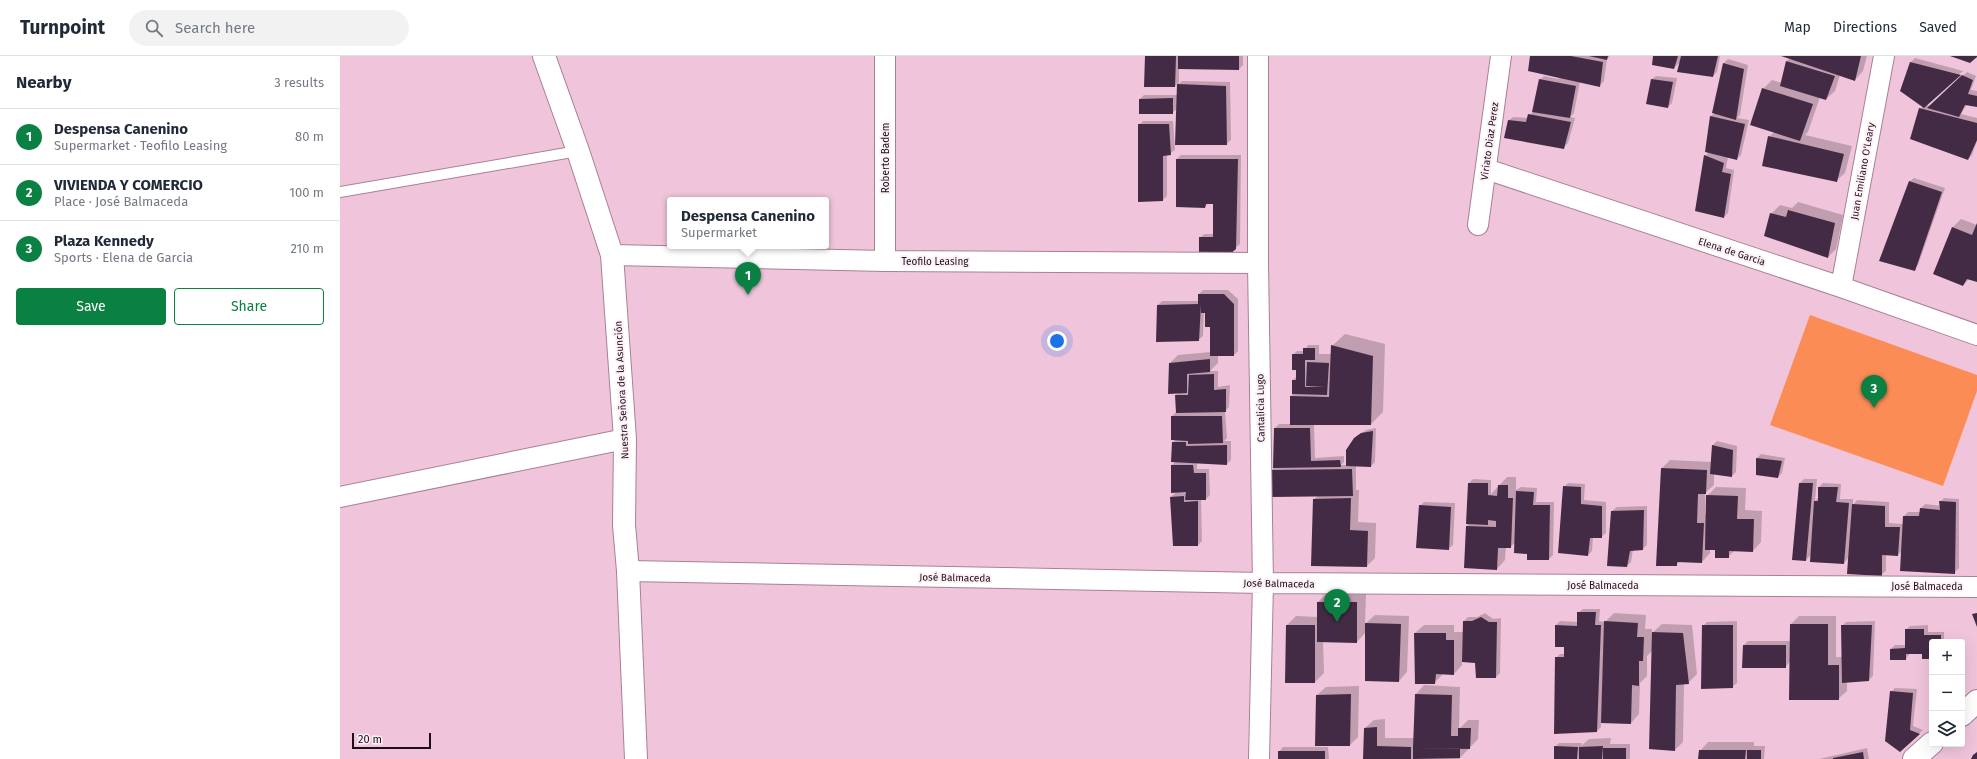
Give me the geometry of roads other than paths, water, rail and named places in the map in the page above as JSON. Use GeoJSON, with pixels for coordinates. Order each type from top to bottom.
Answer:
{"type":"FeatureCollection","features":[{"type":"Feature","properties":{"kind":"street","name":"Nuestra Señora de la Asunción"},"geometry":{"type":"LineString","coordinates":[[544,56],[578,151],[612,255],[625,439],[624,525],[628,571],[636,759]]}},
{"type":"Feature","properties":{"kind":"street","name":"Roberto Badem"},"geometry":{"type":"LineString","coordinates":[[884,56],[884,261]]}},
{"type":"Feature","properties":{"kind":"street","name":"Cantalicia Lugo"},"geometry":{"type":"LineString","coordinates":[[1258,56],[1258,263],[1263,583],[1259,759]]}},
{"type":"Feature","properties":{"kind":"street","name":"Viriato Diaz Perez"},"geometry":{"type":"LineString","coordinates":[[1478,225],[1501,56]]}},
{"type":"Feature","properties":{"kind":"street","name":"Juan Emiliano O'Leary"},"geometry":{"type":"LineString","coordinates":[[1841,287],[1884,56]]}},
{"type":"Feature","properties":{"kind":"street","name":"Elena de Garcia"},"geometry":{"type":"LineString","coordinates":[[1486,169],[1841,287],[1977,335]]}},
{"type":"Feature","properties":{"kind":"street","name":"Teofilo Leasing"},"geometry":{"type":"LineString","coordinates":[[612,255],[884,261],[1258,263]]}},
{"type":"Feature","properties":{"kind":"street"},"geometry":{"type":"LineString","coordinates":[[340,498],[625,439]]}},
{"type":"Feature","properties":{"kind":"street","name":"José Balmaceda"},"geometry":{"type":"LineString","coordinates":[[628,571],[1263,583],[1977,587]]}},
{"type":"Feature","properties":{"kind":"street"},"geometry":{"type":"LineString","coordinates":[[1965,712],[1977,701]]}},
{"type":"Feature","properties":{"kind":"street"},"geometry":{"type":"LineString","coordinates":[[1914,759],[1929,746]]}},
{"type":"Feature","properties":{"kind":"lane"},"geometry":{"type":"LineString","coordinates":[[340,192],[578,151]]}},
{"type":"Feature","properties":{"kind":"place","name":"Despensa Canenino"},"geometry":{"type":"Point","coordinates":[748,295]}},
{"type":"Feature","properties":{"kind":"place","name":"Plaza Kennedy"},"geometry":{"type":"Point","coordinates":[1874,408]}},
{"type":"Feature","properties":{"kind":"place","name":"VIVIENDA Y COMERCIO"},"geometry":{"type":"Point","coordinates":[1337,622]}}]}
